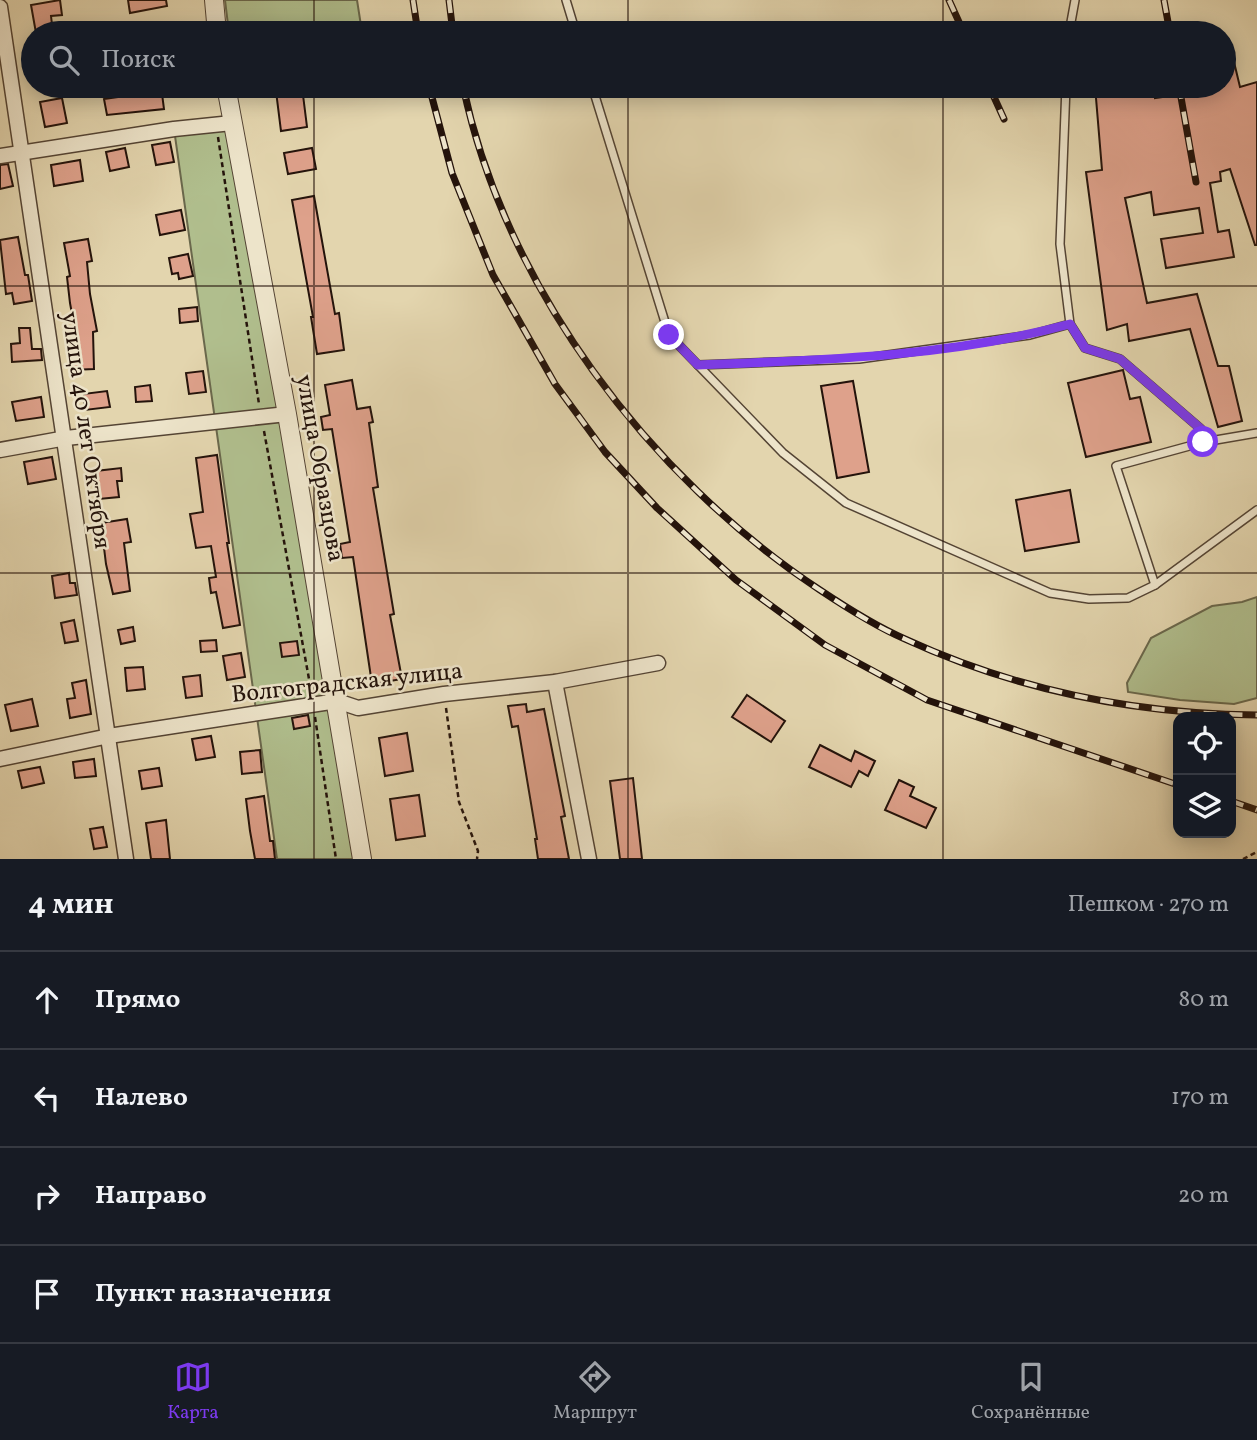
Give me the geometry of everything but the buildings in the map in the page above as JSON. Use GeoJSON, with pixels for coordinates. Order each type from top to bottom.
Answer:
{"type":"FeatureCollection","features":[{"type":"Feature","properties":{"kind":"street"},"geometry":{"type":"LineString","coordinates":[[214,0],[216,21]]}},
{"type":"Feature","properties":{"kind":"street","name":"улица 40 лет Октября"},"geometry":{"type":"LineString","coordinates":[[0,7],[66,438],[126,859]]}},
{"type":"Feature","properties":{"kind":"street","name":"улица Образцова"},"geometry":{"type":"LineString","coordinates":[[225,98],[224,124],[287,414],[362,859]]}},
{"type":"Feature","properties":{"kind":"street"},"geometry":{"type":"LineString","coordinates":[[0,156],[224,124]]}},
{"type":"Feature","properties":{"kind":"street"},"geometry":{"type":"LineString","coordinates":[[0,450],[66,438],[287,414]]}},
{"type":"Feature","properties":{"kind":"street","name":"Волгоградская улица"},"geometry":{"type":"LineString","coordinates":[[0,759],[109,736],[313,704],[337,701],[358,708],[444,694],[555,682],[658,663]]}},
{"type":"Feature","properties":{"kind":"street"},"geometry":{"type":"LineString","coordinates":[[555,682],[589,859]]}},
{"type":"Feature","properties":{"kind":"lane"},"geometry":{"type":"LineString","coordinates":[[566,0],[572,21]]}},
{"type":"Feature","properties":{"kind":"lane"},"geometry":{"type":"LineString","coordinates":[[1071,21],[1075,0]]}},
{"type":"Feature","properties":{"kind":"lane"},"geometry":{"type":"LineString","coordinates":[[596,98],[669,335],[783,453],[846,503],[1050,593],[1089,599],[1128,598],[1155,585],[1257,510]]}},
{"type":"Feature","properties":{"kind":"lane"},"geometry":{"type":"LineString","coordinates":[[1066,98],[1060,244],[1070,324],[1085,348],[1120,359],[1201,429],[1203,442]]}},
{"type":"Feature","properties":{"kind":"lane"},"geometry":{"type":"LineString","coordinates":[[698,365],[859,359],[1030,335],[1070,324]]}},
{"type":"Feature","properties":{"kind":"lane"},"geometry":{"type":"LineString","coordinates":[[1155,585],[1116,466],[1203,442],[1257,433]]}},
{"type":"Feature","properties":{"kind":"path"},"geometry":{"type":"LineString","coordinates":[[224,124],[261,417],[313,704],[336,859]]}},
{"type":"Feature","properties":{"kind":"path"},"geometry":{"type":"LineString","coordinates":[[444,694],[459,802],[478,851],[477,859]]}},
{"type":"Feature","properties":{"kind":"path"},"geometry":{"type":"LineString","coordinates":[[1243,859],[1257,852]]}},
{"type":"Feature","properties":{"kind":"green space"},"geometry":{"type":"Polygon","coordinates":[[[225,0],[357,0],[360,21],[228,21],[225,0]]]}},
{"type":"Feature","properties":{"kind":"green space"},"geometry":{"type":"Polygon","coordinates":[[[232,123],[362,859],[277,859],[174,129],[232,123]]]}},
{"type":"Feature","properties":{"kind":"green space"},"geometry":{"type":"Polygon","coordinates":[[[1257,597],[1257,698],[1234,704],[1128,692],[1127,683],[1151,638],[1212,606],[1257,597]]]}},
{"type":"Feature","properties":{"kind":"railway"},"geometry":{"type":"LineString","coordinates":[[413,0],[416,21]]}},
{"type":"Feature","properties":{"kind":"railway"},"geometry":{"type":"LineString","coordinates":[[449,0],[452,21]]}},
{"type":"Feature","properties":{"kind":"railway"},"geometry":{"type":"LineString","coordinates":[[949,0],[959,21]]}},
{"type":"Feature","properties":{"kind":"railway"},"geometry":{"type":"LineString","coordinates":[[1164,0],[1168,21]]}},
{"type":"Feature","properties":{"kind":"railway"},"geometry":{"type":"LineString","coordinates":[[432,98],[452,173],[493,275],[555,384],[605,452],[657,508],[736,580],[825,645],[927,700],[1173,783]]}},
{"type":"Feature","properties":{"kind":"railway"},"geometry":{"type":"LineString","coordinates":[[466,98],[483,161],[512,234],[549,304],[593,371],[643,434],[698,492],[757,544],[820,590],[872,623],[947,657],[990,672],[1077,696],[1122,704],[1212,714],[1257,715]]}},
{"type":"Feature","properties":{"kind":"railway"},"geometry":{"type":"LineString","coordinates":[[994,98],[1004,119]]}},
{"type":"Feature","properties":{"kind":"railway"},"geometry":{"type":"LineString","coordinates":[[1181,98],[1196,182]]}},
{"type":"Feature","properties":{"kind":"railway"},"geometry":{"type":"LineString","coordinates":[[1236,803],[1257,810]]}},
{"type":"Feature","properties":{"kind":"route"},"geometry":{"type":"LineString","coordinates":[[669,335],[698,365],[859,359],[1030,335],[1070,324],[1085,348],[1120,359],[1201,429],[1203,442]]}}]}
